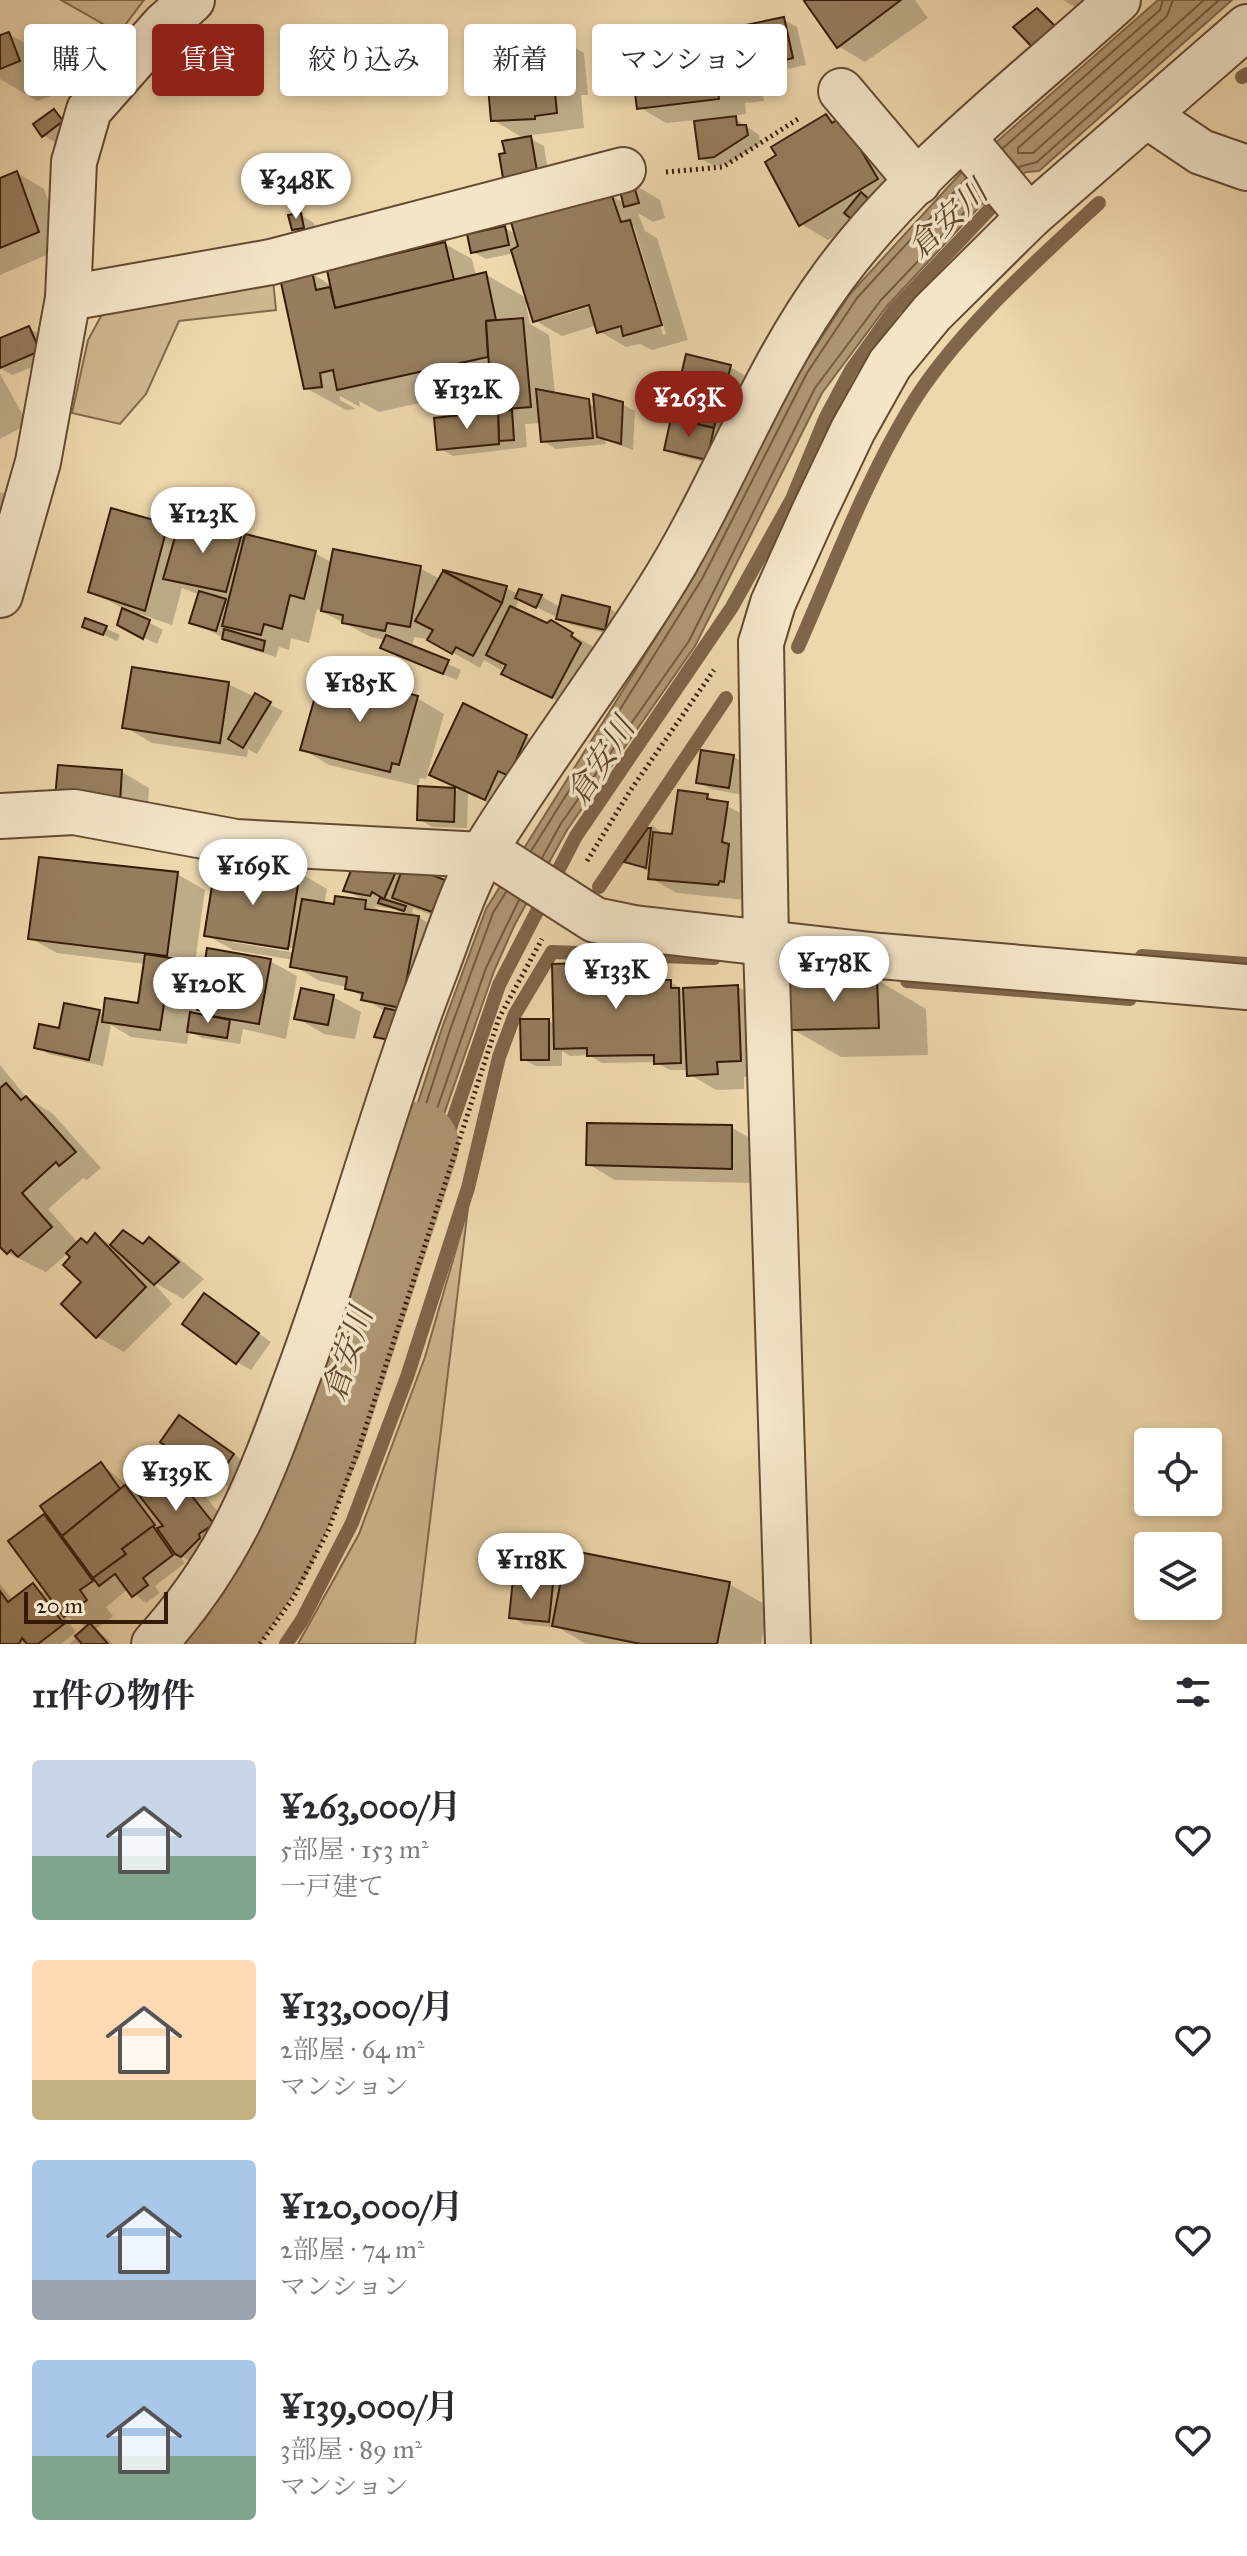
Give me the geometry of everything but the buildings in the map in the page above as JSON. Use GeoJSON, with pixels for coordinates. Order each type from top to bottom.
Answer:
{"type":"FeatureCollection","features":[{"type":"Feature","properties":{"kind":"street"},"geometry":{"type":"LineString","coordinates":[[0,595],[38,462],[68,298],[74,162],[89,110],[164,25],[192,0]]}},
{"type":"Feature","properties":{"kind":"street"},"geometry":{"type":"LineString","coordinates":[[154,1644],[201,1586],[234,1538],[259,1481],[320,1317],[431,981],[492,857],[697,527],[775,367],[834,275],[894,204],[918,182],[970,146],[1118,0]]}},
{"type":"Feature","properties":{"kind":"street"},"geometry":{"type":"LineString","coordinates":[[788,1644],[766,944],[761,643],[773,603],[814,512],[853,430],[890,364],[1021,208],[1146,115],[1247,27]]}},
{"type":"Feature","properties":{"kind":"street"},"geometry":{"type":"LineString","coordinates":[[841,91],[918,182]]}},
{"type":"Feature","properties":{"kind":"street"},"geometry":{"type":"LineString","coordinates":[[1146,115],[1201,152],[1247,168]]}},
{"type":"Feature","properties":{"kind":"street"},"geometry":{"type":"LineString","coordinates":[[970,146],[1021,208]]}},
{"type":"Feature","properties":{"kind":"street"},"geometry":{"type":"LineString","coordinates":[[68,298],[271,262],[623,170]]}},
{"type":"Feature","properties":{"kind":"street"},"geometry":{"type":"LineString","coordinates":[[0,816],[74,812],[236,842],[492,857],[595,920],[634,928],[766,944],[1247,987]]}},
{"type":"Feature","properties":{"kind":"path"},"geometry":{"type":"LineString","coordinates":[[623,170],[638,175],[723,167],[841,91]]}},
{"type":"Feature","properties":{"kind":"path"},"geometry":{"type":"LineString","coordinates":[[260,1644],[293,1598],[328,1531],[359,1448],[499,1018],[558,896],[723,657],[742,644],[761,643]]}},
{"type":"Feature","properties":{"kind":"shaded area"},"geometry":{"type":"Polygon","coordinates":[[[61,0],[144,0],[126,24],[103,24],[61,0]]]}},
{"type":"Feature","properties":{"kind":"shaded area"},"geometry":{"type":"Polygon","coordinates":[[[273,280],[276,310],[179,321],[146,394],[120,424],[72,413],[88,340],[105,309],[273,280]]]}},
{"type":"Feature","properties":{"kind":"shaded area"},"geometry":{"type":"Polygon","coordinates":[[[468,1208],[415,1644],[298,1644],[359,1534],[425,1357],[468,1208]]]}},
{"type":"Feature","properties":{"kind":"water"},"geometry":{"type":"Polygon","coordinates":[[[1158,0],[1232,0],[1039,171],[1026,172],[981,205],[887,306],[822,393],[695,646],[567,830],[515,924],[494,971],[392,1263],[369,1254],[442,1028],[486,909],[695,575],[800,370],[850,294],[960,174],[1158,0]]]}},
{"type":"Feature","properties":{"kind":"waterway"},"geometry":{"type":"LineString","coordinates":[[1242,77],[1247,74]]}},
{"type":"Feature","properties":{"kind":"waterway"},"geometry":{"type":"LineString","coordinates":[[239,1644],[269,1604],[323,1500],[499,985],[576,836],[732,607],[792,499],[826,417],[851,370],[894,310],[988,211],[1000,191]]}},
{"type":"Feature","properties":{"kind":"waterway"},"geometry":{"type":"LineString","coordinates":[[798,647],[878,467],[927,381],[996,300],[1099,203]]}},
{"type":"Feature","properties":{"kind":"waterway"},"geometry":{"type":"LineString","coordinates":[[599,887],[726,698]]}},
{"type":"Feature","properties":{"kind":"waterway"},"geometry":{"type":"LineString","coordinates":[[286,1644],[302,1620],[352,1523],[407,1377],[468,1188],[499,1057],[515,1014],[552,952],[714,958]]}},
{"type":"Feature","properties":{"kind":"waterway"},"geometry":{"type":"LineString","coordinates":[[1142,956],[1247,964]]}},
{"type":"Feature","properties":{"kind":"waterway"},"geometry":{"type":"LineString","coordinates":[[907,981],[1130,999]]}},
{"type":"Feature","properties":{"kind":"waterway","name":"倉安川"},"geometry":{"type":"LineString","coordinates":[[208,1644],[271,1551],[320,1439],[416,1145]]}}]}
